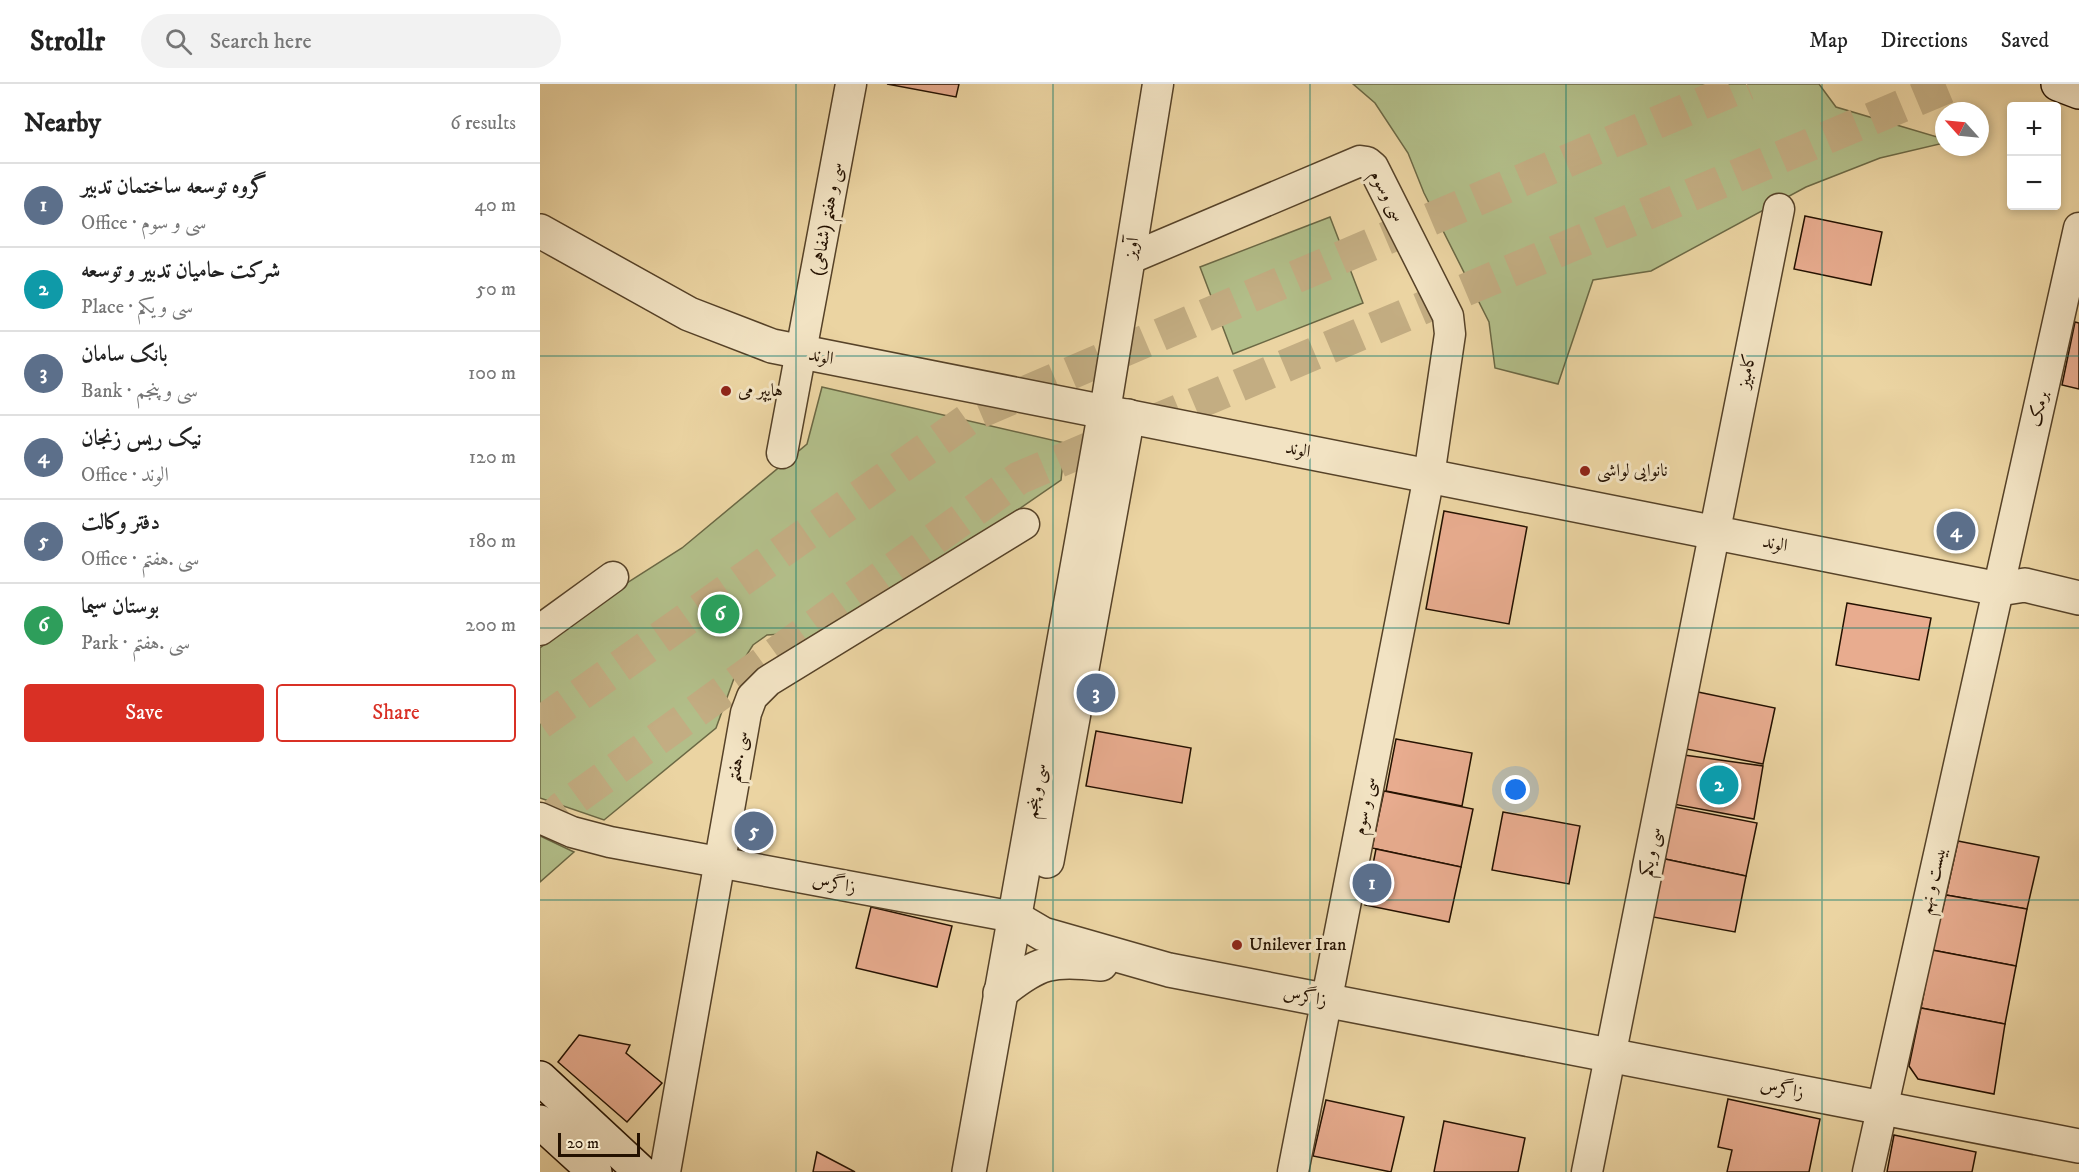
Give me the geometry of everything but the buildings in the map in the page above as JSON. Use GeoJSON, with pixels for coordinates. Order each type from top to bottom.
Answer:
{"type":"FeatureCollection","features":[{"type":"Feature","properties":{"kind":"street","name":"سی و هفتم (شفاهی)"},"geometry":{"type":"LineString","coordinates":[[782,453],[803,353],[852,84]]}},
{"type":"Feature","properties":{"kind":"street","name":"آویز"},"geometry":{"type":"LineString","coordinates":[[1116,414],[1131,258],[1158,84]]}},
{"type":"Feature","properties":{"kind":"street"},"geometry":{"type":"LineString","coordinates":[[2058,84],[2079,92]]}},
{"type":"Feature","properties":{"kind":"street","name":"سی وسوم"},"geometry":{"type":"LineString","coordinates":[[1131,258],[1360,160],[1367,162],[1373,167],[1450,324],[1429,476]]}},
{"type":"Feature","properties":{"kind":"street","name":"کامبیز"},"geometry":{"type":"LineString","coordinates":[[1714,532],[1779,209]]}},
{"type":"Feature","properties":{"kind":"street","name":"برمک"},"geometry":{"type":"LineString","coordinates":[[1999,589],[2079,228]]}},
{"type":"Feature","properties":{"kind":"street","name":"الوند"},"geometry":{"type":"LineString","coordinates":[[540,231],[688,314],[762,343],[803,353],[1999,589],[2025,585],[2079,598]]}},
{"type":"Feature","properties":{"kind":"street","name":"سی و پنجم"},"geometry":{"type":"LineString","coordinates":[[969,1172],[1000,993],[1024,924],[1116,414]]}},
{"type":"Feature","properties":{"kind":"street","name":"سی و سوم"},"geometry":{"type":"LineString","coordinates":[[1293,1172],[1429,476]]}},
{"type":"Feature","properties":{"kind":"street","name":"سی .هفتم"},"geometry":{"type":"LineString","coordinates":[[665,1172],[746,713],[752,697],[768,681],[1024,524]]}},
{"type":"Feature","properties":{"kind":"street","name":"سی و یکم"},"geometry":{"type":"LineString","coordinates":[[1587,1172],[1714,532]]}},
{"type":"Feature","properties":{"kind":"street"},"geometry":{"type":"LineString","coordinates":[[540,630],[613,577]]}},
{"type":"Feature","properties":{"kind":"street"},"geometry":{"type":"LineString","coordinates":[[1999,589],[2026,608],[2079,620]]}},
{"type":"Feature","properties":{"kind":"street","name":"بیست و نهم"},"geometry":{"type":"LineString","coordinates":[[1868,1172],[1999,589]]}},
{"type":"Feature","properties":{"kind":"street","name":"زاگرس"},"geometry":{"type":"LineString","coordinates":[[540,818],[572,832],[601,839],[1024,924],[1169,970],[2079,1146]]}},
{"type":"Feature","properties":{"kind":"street"},"geometry":{"type":"LineString","coordinates":[[1000,993],[1031,968],[1047,963],[1092,963],[1169,970]]}},
{"type":"Feature","properties":{"kind":"street"},"geometry":{"type":"LineString","coordinates":[[540,1078],[641,1172]]}},
{"type":"Feature","properties":{"kind":"street"},"geometry":{"type":"LineString","coordinates":[[540,1122],[596,1172]]}},
{"type":"Feature","properties":{"kind":"green space"},"geometry":{"type":"Polygon","coordinates":[[[1353,84],[1819,84],[1836,107],[1935,136],[1935,145],[1880,158],[1806,187],[1651,271],[1593,280],[1558,384],[1495,368],[1489,322],[1424,193],[1408,153],[1375,103],[1353,84]]]}},
{"type":"Feature","properties":{"kind":"green space"},"geometry":{"type":"Polygon","coordinates":[[[1330,217],[1363,303],[1233,354],[1200,267],[1330,217]]]}},
{"type":"Feature","properties":{"kind":"green space"},"geometry":{"type":"Polygon","coordinates":[[[822,387],[1065,443],[1061,480],[951,556],[809,642],[782,634],[767,635],[753,645],[737,670],[716,728],[604,820],[540,798],[540,648],[611,593],[682,548],[807,444],[822,387]]]}},
{"type":"Feature","properties":{"kind":"green space"},"geometry":{"type":"Polygon","coordinates":[[[540,836],[574,852],[540,882],[540,836]]]}},
{"type":"Feature","properties":{"kind":"tunnel"},"geometry":{"type":"LineString","coordinates":[[540,723],[977,413],[1747,84]]}},
{"type":"Feature","properties":{"kind":"tunnel"},"geometry":{"type":"LineString","coordinates":[[540,829],[562,808],[1019,478],[1954,84]]}},
{"type":"Feature","properties":{"kind":"place","name":"هایپر می"},"geometry":{"type":"Point","coordinates":[726,391]}},
{"type":"Feature","properties":{"kind":"place","name":"نانوایی لواشی"},"geometry":{"type":"Point","coordinates":[1585,471]}},
{"type":"Feature","properties":{"kind":"place","name":"نیک ریس زنجان"},"geometry":{"type":"Point","coordinates":[1956,531]}},
{"type":"Feature","properties":{"kind":"place","name":"بوستان سیما"},"geometry":{"type":"Point","coordinates":[720,614]}},
{"type":"Feature","properties":{"kind":"place","name":"بانک سامان"},"geometry":{"type":"Point","coordinates":[1096,693]}},
{"type":"Feature","properties":{"kind":"place","name":"شرکت حامیان تدبیر و توسعه"},"geometry":{"type":"Point","coordinates":[1719,785]}},
{"type":"Feature","properties":{"kind":"place","name":"دفتر وکالت"},"geometry":{"type":"Point","coordinates":[754,831]}},
{"type":"Feature","properties":{"kind":"place","name":"گروه توسعه ساختمان تدبیر"},"geometry":{"type":"Point","coordinates":[1372,883]}},
{"type":"Feature","properties":{"kind":"place","name":"Unilever Iran"},"geometry":{"type":"Point","coordinates":[1237,945]}}]}
